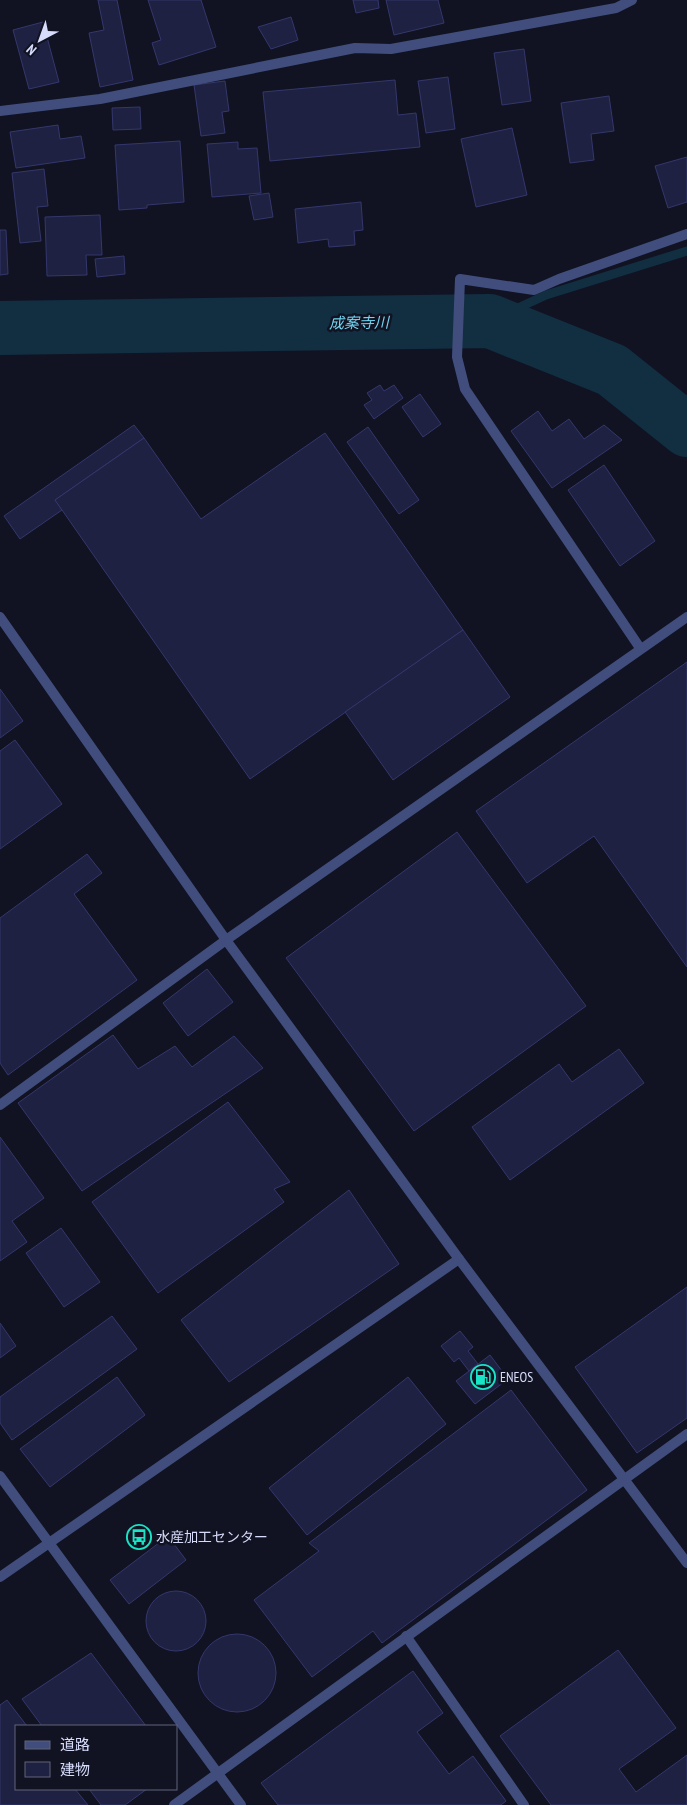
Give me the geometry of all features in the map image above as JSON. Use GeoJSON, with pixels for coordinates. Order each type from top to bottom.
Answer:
{"type":"FeatureCollection","features":[{"type":"Feature","properties":{"kind":"street"},"geometry":{"type":"LineString","coordinates":[[0,111],[100,99],[355,48],[391,49],[616,8],[632,0]]}},
{"type":"Feature","properties":{"kind":"street"},"geometry":{"type":"LineString","coordinates":[[640,648],[465,389],[457,357],[460,279],[534,290],[559,279],[687,234]]}},
{"type":"Feature","properties":{"kind":"street"},"geometry":{"type":"LineString","coordinates":[[0,617],[226,940],[460,1259],[687,1563]]}},
{"type":"Feature","properties":{"kind":"street"},"geometry":{"type":"LineString","coordinates":[[0,1105],[226,940],[640,648],[687,617]]}},
{"type":"Feature","properties":{"kind":"street"},"geometry":{"type":"LineString","coordinates":[[0,1577],[460,1259]]}},
{"type":"Feature","properties":{"kind":"street"},"geometry":{"type":"LineString","coordinates":[[174,1805],[217,1772],[687,1434]]}},
{"type":"Feature","properties":{"kind":"street"},"geometry":{"type":"LineString","coordinates":[[0,1476],[241,1805]]}},
{"type":"Feature","properties":{"kind":"street"},"geometry":{"type":"LineString","coordinates":[[406,1636],[524,1805]]}},
{"type":"Feature","properties":{"kind":"building"},"geometry":{"type":"Polygon","coordinates":[[[98,0],[117,0],[133,80],[100,87],[89,33],[104,30],[98,0]]]}},
{"type":"Feature","properties":{"kind":"building"},"geometry":{"type":"Polygon","coordinates":[[[148,0],[201,0],[216,47],[159,65],[152,43],[161,40],[148,0]]]}},
{"type":"Feature","properties":{"kind":"building"},"geometry":{"type":"Polygon","coordinates":[[[353,0],[378,0],[379,8],[356,13],[353,0]]]}},
{"type":"Feature","properties":{"kind":"building"},"geometry":{"type":"Polygon","coordinates":[[[386,0],[438,0],[444,23],[394,35],[386,0]]]}},
{"type":"Feature","properties":{"kind":"building"},"geometry":{"type":"Polygon","coordinates":[[[291,17],[298,40],[271,49],[258,27],[291,17]]]}},
{"type":"Feature","properties":{"kind":"building"},"geometry":{"type":"Polygon","coordinates":[[[43,22],[59,82],[29,89],[13,30],[43,22]]]}},
{"type":"Feature","properties":{"kind":"building"},"geometry":{"type":"Polygon","coordinates":[[[524,49],[531,101],[502,105],[494,53],[524,49]]]}},
{"type":"Feature","properties":{"kind":"building"},"geometry":{"type":"Polygon","coordinates":[[[448,77],[455,129],[426,133],[418,81],[448,77]]]}},
{"type":"Feature","properties":{"kind":"building"},"geometry":{"type":"Polygon","coordinates":[[[395,80],[398,115],[416,113],[420,147],[270,161],[263,92],[395,80]]]}},
{"type":"Feature","properties":{"kind":"building"},"geometry":{"type":"Polygon","coordinates":[[[225,81],[229,111],[222,112],[225,133],[201,136],[194,85],[225,81]]]}},
{"type":"Feature","properties":{"kind":"building"},"geometry":{"type":"Polygon","coordinates":[[[609,96],[614,131],[591,134],[594,160],[570,163],[561,103],[609,96]]]}},
{"type":"Feature","properties":{"kind":"building"},"geometry":{"type":"Polygon","coordinates":[[[140,107],[141,129],[113,130],[112,108],[140,107]]]}},
{"type":"Feature","properties":{"kind":"building"},"geometry":{"type":"Polygon","coordinates":[[[58,125],[60,139],[81,136],[85,158],[16,168],[10,132],[58,125]]]}},
{"type":"Feature","properties":{"kind":"building"},"geometry":{"type":"Polygon","coordinates":[[[512,128],[527,195],[476,207],[461,139],[512,128]]]}},
{"type":"Feature","properties":{"kind":"building"},"geometry":{"type":"Polygon","coordinates":[[[180,141],[184,202],[147,205],[147,208],[119,210],[115,145],[180,141]]]}},
{"type":"Feature","properties":{"kind":"building"},"geometry":{"type":"Polygon","coordinates":[[[238,142],[238,149],[257,148],[261,193],[212,197],[207,144],[238,142]]]}},
{"type":"Feature","properties":{"kind":"building"},"geometry":{"type":"Polygon","coordinates":[[[687,157],[687,202],[668,208],[655,166],[687,157]]]}},
{"type":"Feature","properties":{"kind":"building"},"geometry":{"type":"Polygon","coordinates":[[[44,169],[48,206],[37,207],[41,241],[20,243],[12,173],[44,169]]]}},
{"type":"Feature","properties":{"kind":"building"},"geometry":{"type":"Polygon","coordinates":[[[269,193],[273,217],[254,220],[249,196],[269,193]]]}},
{"type":"Feature","properties":{"kind":"building"},"geometry":{"type":"Polygon","coordinates":[[[361,202],[363,230],[354,231],[355,245],[329,247],[328,239],[298,243],[295,209],[361,202]]]}},
{"type":"Feature","properties":{"kind":"building"},"geometry":{"type":"Polygon","coordinates":[[[100,215],[102,255],[86,255],[87,275],[47,276],[45,217],[100,215]]]}},
{"type":"Feature","properties":{"kind":"building"},"geometry":{"type":"Polygon","coordinates":[[[0,230],[6,230],[8,274],[0,275],[0,230]]]}},
{"type":"Feature","properties":{"kind":"building"},"geometry":{"type":"Polygon","coordinates":[[[124,256],[125,274],[97,277],[95,259],[124,256]]]}},
{"type":"Feature","properties":{"kind":"building"},"geometry":{"type":"Polygon","coordinates":[[[380,385],[384,391],[394,385],[403,398],[374,419],[364,405],[372,400],[367,393],[380,385]]]}},
{"type":"Feature","properties":{"kind":"building"},"geometry":{"type":"Polygon","coordinates":[[[420,394],[441,424],[423,437],[402,407],[420,394]]]}},
{"type":"Feature","properties":{"kind":"building"},"geometry":{"type":"Polygon","coordinates":[[[538,411],[552,431],[569,419],[584,439],[604,425],[622,440],[552,488],[511,431],[538,411]]]}},
{"type":"Feature","properties":{"kind":"building"},"geometry":{"type":"Polygon","coordinates":[[[134,425],[144,438],[55,500],[62,510],[20,539],[4,516],[134,425]]]}},
{"type":"Feature","properties":{"kind":"building"},"geometry":{"type":"Polygon","coordinates":[[[368,427],[419,500],[399,514],[347,442],[368,427]]]}},
{"type":"Feature","properties":{"kind":"building"},"geometry":{"type":"Polygon","coordinates":[[[325,433],[463,630],[250,779],[55,500],[144,438],[201,519],[325,433]]]}},
{"type":"Feature","properties":{"kind":"building"},"geometry":{"type":"Polygon","coordinates":[[[604,465],[655,541],[620,566],[568,490],[604,465]]]}},
{"type":"Feature","properties":{"kind":"building"},"geometry":{"type":"Polygon","coordinates":[[[463,630],[510,697],[393,780],[345,712],[463,630]]]}},
{"type":"Feature","properties":{"kind":"building"},"geometry":{"type":"Polygon","coordinates":[[[687,662],[687,967],[594,836],[527,883],[476,811],[687,662]]]}},
{"type":"Feature","properties":{"kind":"building"},"geometry":{"type":"Polygon","coordinates":[[[0,689],[23,721],[0,738],[0,689]]]}},
{"type":"Feature","properties":{"kind":"building"},"geometry":{"type":"Polygon","coordinates":[[[15,740],[62,804],[0,849],[0,751],[15,740]]]}},
{"type":"Feature","properties":{"kind":"building"},"geometry":{"type":"Polygon","coordinates":[[[457,832],[586,1006],[414,1131],[286,958],[457,832]]]}},
{"type":"Feature","properties":{"kind":"building"},"geometry":{"type":"Polygon","coordinates":[[[87,854],[102,873],[74,894],[137,980],[8,1075],[0,1063],[0,918],[87,854]]]}},
{"type":"Feature","properties":{"kind":"building"},"geometry":{"type":"Polygon","coordinates":[[[207,969],[233,1002],[188,1036],[163,1003],[207,969]]]}},
{"type":"Feature","properties":{"kind":"building"},"geometry":{"type":"Polygon","coordinates":[[[113,1035],[138,1069],[175,1046],[192,1067],[234,1036],[263,1068],[82,1191],[18,1103],[113,1035]]]}},
{"type":"Feature","properties":{"kind":"building"},"geometry":{"type":"Polygon","coordinates":[[[619,1049],[644,1083],[510,1180],[472,1127],[559,1064],[572,1082],[619,1049]]]}},
{"type":"Feature","properties":{"kind":"building"},"geometry":{"type":"Polygon","coordinates":[[[228,1102],[290,1182],[274,1189],[284,1202],[158,1293],[92,1202],[228,1102]]]}},
{"type":"Feature","properties":{"kind":"building"},"geometry":{"type":"Polygon","coordinates":[[[0,1137],[44,1198],[12,1221],[27,1242],[0,1261],[0,1137]]]}},
{"type":"Feature","properties":{"kind":"building"},"geometry":{"type":"Polygon","coordinates":[[[349,1190],[399,1264],[229,1382],[181,1320],[349,1190]]]}},
{"type":"Feature","properties":{"kind":"building"},"geometry":{"type":"Polygon","coordinates":[[[61,1228],[100,1282],[64,1307],[26,1253],[61,1228]]]}},
{"type":"Feature","properties":{"kind":"building"},"geometry":{"type":"Polygon","coordinates":[[[687,1287],[687,1418],[637,1453],[575,1367],[687,1287]]]}},
{"type":"Feature","properties":{"kind":"building"},"geometry":{"type":"Polygon","coordinates":[[[112,1316],[137,1349],[12,1440],[0,1423],[0,1397],[112,1316]]]}},
{"type":"Feature","properties":{"kind":"building"},"geometry":{"type":"Polygon","coordinates":[[[0,1323],[16,1346],[0,1358],[0,1323]]]}},
{"type":"Feature","properties":{"kind":"building"},"geometry":{"type":"Polygon","coordinates":[[[460,1331],[473,1347],[468,1351],[478,1364],[469,1371],[459,1358],[454,1362],[441,1346],[460,1331]]]}},
{"type":"Feature","properties":{"kind":"building"},"geometry":{"type":"Polygon","coordinates":[[[490,1355],[508,1379],[475,1404],[456,1381],[490,1355]]]}},
{"type":"Feature","properties":{"kind":"building"},"geometry":{"type":"Polygon","coordinates":[[[117,1377],[145,1415],[50,1487],[20,1449],[117,1377]]]}},
{"type":"Feature","properties":{"kind":"building"},"geometry":{"type":"Polygon","coordinates":[[[408,1377],[446,1424],[307,1535],[269,1488],[408,1377]]]}},
{"type":"Feature","properties":{"kind":"building"},"geometry":{"type":"Polygon","coordinates":[[[511,1390],[587,1490],[382,1643],[373,1631],[312,1677],[254,1600],[319,1551],[309,1543],[511,1390]]]}},
{"type":"Feature","properties":{"kind":"building"},"geometry":{"type":"Polygon","coordinates":[[[168,1536],[186,1560],[129,1604],[110,1580],[168,1536]]]}},
{"type":"Feature","properties":{"kind":"building"},"geometry":{"type":"Polygon","coordinates":[[[170,1591],[182,1591],[193,1596],[201,1604],[206,1615],[204,1633],[193,1646],[182,1651],[170,1651],[159,1646],[151,1638],[146,1627],[146,1615],[151,1604],[159,1596],[170,1591]]]}},
{"type":"Feature","properties":{"kind":"building"},"geometry":{"type":"Polygon","coordinates":[[[229,1634],[245,1634],[259,1640],[270,1651],[276,1665],[276,1681],[270,1695],[259,1706],[245,1712],[229,1712],[215,1706],[204,1695],[198,1681],[198,1665],[204,1651],[215,1640],[229,1634]]]}},
{"type":"Feature","properties":{"kind":"building"},"geometry":{"type":"Polygon","coordinates":[[[618,1650],[676,1728],[619,1769],[636,1792],[687,1755],[687,1805],[551,1805],[500,1736],[618,1650]]]}},
{"type":"Feature","properties":{"kind":"building"},"geometry":{"type":"Polygon","coordinates":[[[91,1653],[145,1725],[41,1725],[22,1699],[91,1653]]]}},
{"type":"Feature","properties":{"kind":"building"},"geometry":{"type":"Polygon","coordinates":[[[413,1671],[443,1713],[417,1732],[449,1774],[473,1756],[506,1801],[501,1805],[278,1805],[261,1783],[413,1671]]]}},
{"type":"Feature","properties":{"kind":"building"},"geometry":{"type":"Polygon","coordinates":[[[7,1700],[26,1725],[15,1725],[15,1790],[76,1790],[88,1805],[0,1805],[0,1705],[7,1700]]]}},
{"type":"Feature","properties":{"kind":"building"},"geometry":{"type":"Polygon","coordinates":[[[90,1790],[146,1790],[125,1805],[101,1805],[90,1790]]]}},
{"type":"Feature","properties":{"kind":"waterway"},"geometry":{"type":"LineString","coordinates":[[490,321],[546,295],[687,251]]}},
{"type":"Feature","properties":{"kind":"waterway","name":"成案寺川"},"geometry":{"type":"LineString","coordinates":[[0,328],[490,321],[612,370],[687,430]]}},
{"type":"Feature","properties":{"kind":"place","name":"ENEOS"},"geometry":{"type":"Point","coordinates":[483,1377]}},
{"type":"Feature","properties":{"kind":"place","name":"水産加工センター"},"geometry":{"type":"Point","coordinates":[139,1537]}}]}
